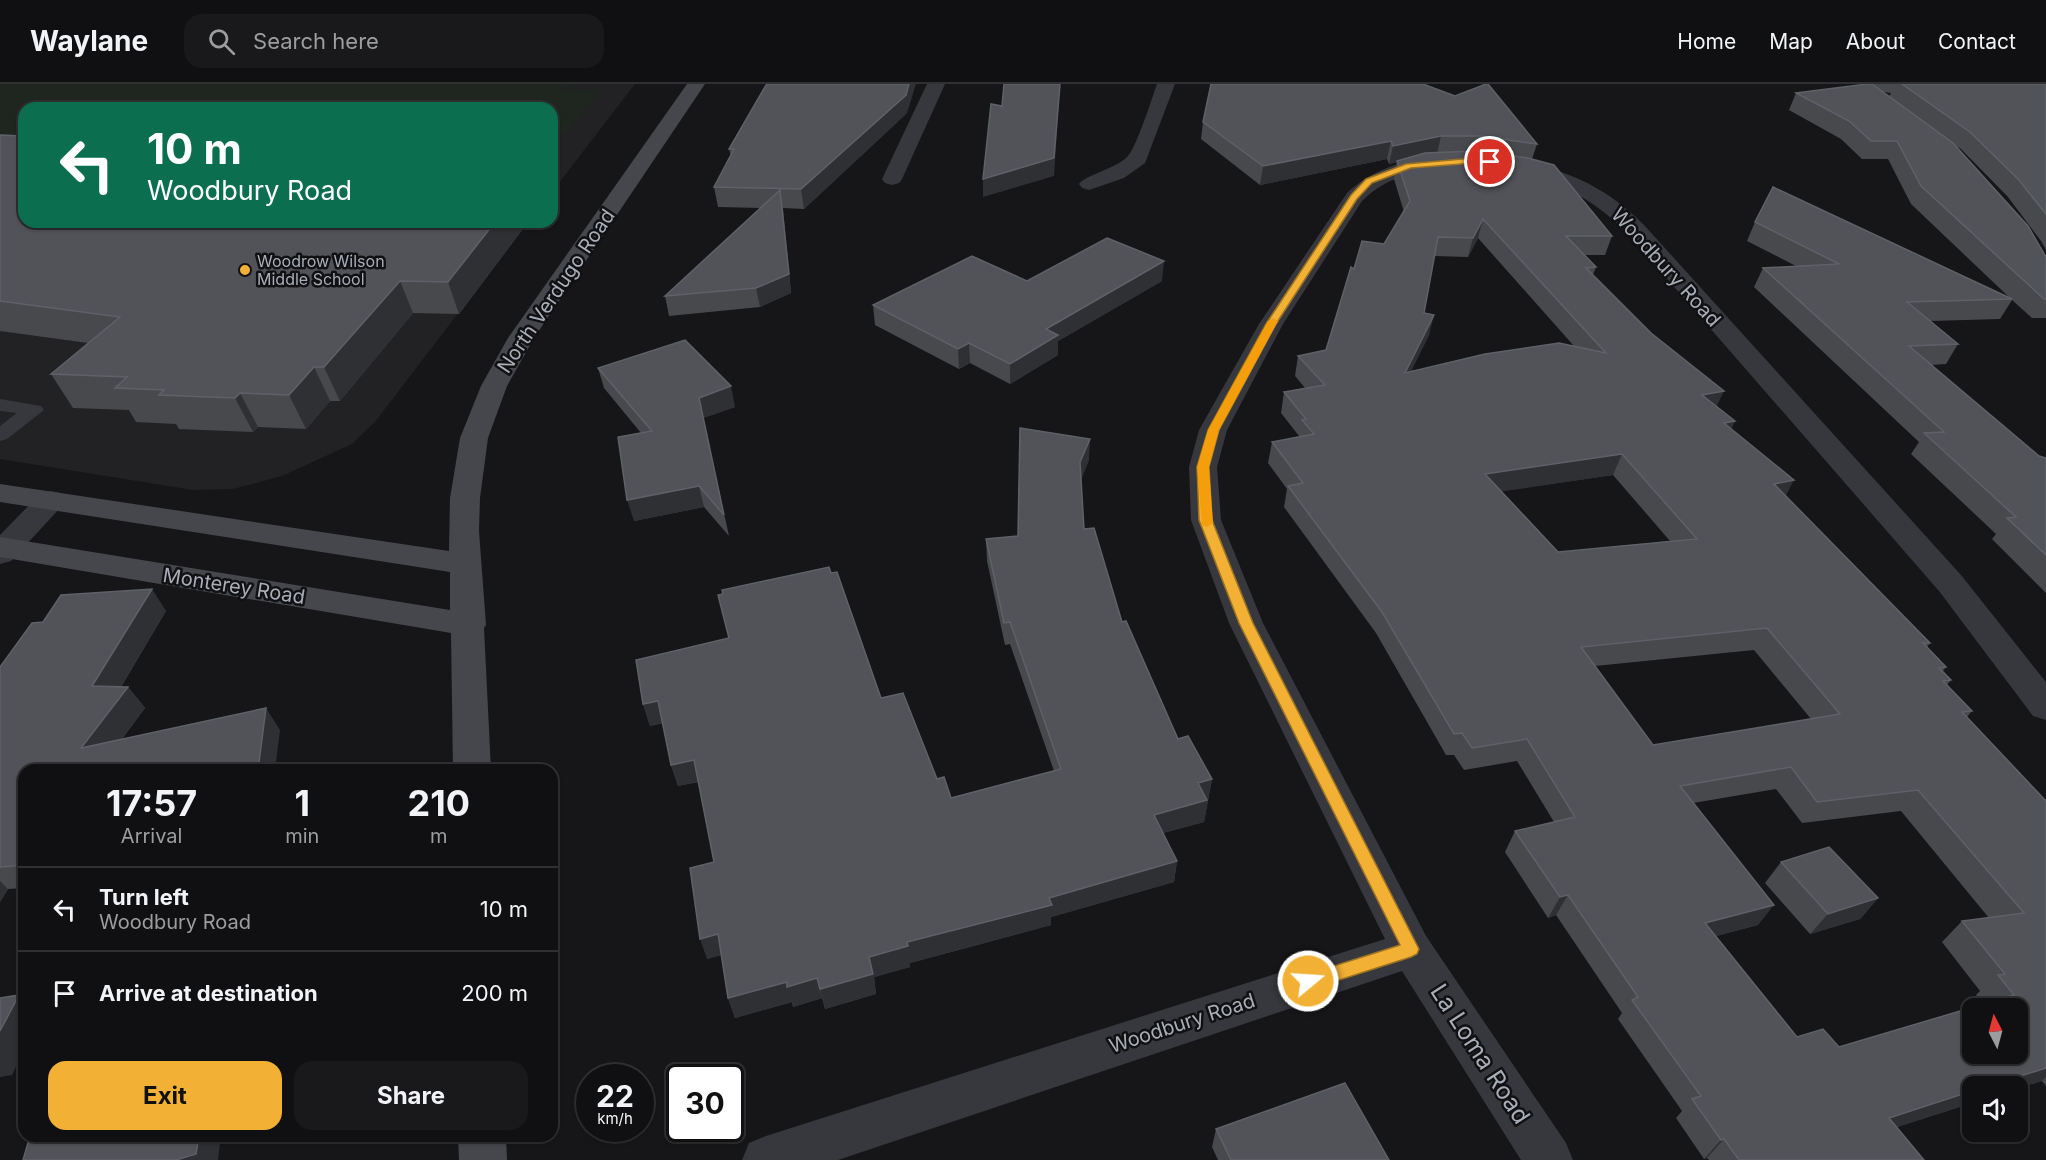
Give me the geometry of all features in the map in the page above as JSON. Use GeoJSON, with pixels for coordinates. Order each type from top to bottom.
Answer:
{"type":"FeatureCollection","features":[{"type":"Feature","properties":{"kind":"main road","name":"North Verdugo Road"},"geometry":{"type":"LineString","coordinates":[[472,764],[469,625],[464,531],[468,467],[474,438],[494,386],[521,338],[696,84]]}},
{"type":"Feature","properties":{"kind":"main road"},"geometry":{"type":"LineString","coordinates":[[0,493],[466,564]]}},
{"type":"Feature","properties":{"kind":"main road","name":"Monterey Road"},"geometry":{"type":"LineString","coordinates":[[2,550],[469,625]]}},
{"type":"Feature","properties":{"kind":"main road"},"geometry":{"type":"LineString","coordinates":[[482,1142],[483,1160]]}},
{"type":"Feature","properties":{"kind":"street"},"geometry":{"type":"LineString","coordinates":[[892,179],[936,84]]}},
{"type":"Feature","properties":{"kind":"street"},"geometry":{"type":"LineString","coordinates":[[1089,184],[1117,174],[1138,159],[1166,84]]}},
{"type":"Feature","properties":{"kind":"street","name":"Woodbury Road"},"geometry":{"type":"LineString","coordinates":[[766,1160],[1411,949],[1246,623],[1206,520],[1203,467],[1213,430],[1271,324],[1354,197],[1369,181],[1388,172],[1409,166],[1483,162],[1553,174],[1600,195],[1636,227],[1668,268],[1950,583],[2046,707]]}},
{"type":"Feature","properties":{"kind":"street"},"geometry":{"type":"LineString","coordinates":[[2,550],[51,500]]}},
{"type":"Feature","properties":{"kind":"street","name":"La Loma Road"},"geometry":{"type":"LineString","coordinates":[[1411,949],[1549,1160]]}},
{"type":"Feature","properties":{"kind":"lane"},"geometry":{"type":"LineString","coordinates":[[0,405],[34,410],[0,435]]}},
{"type":"Feature","properties":{"kind":"shaded area","name":"Woodrow Wilson Middle School"},"geometry":{"type":"Polygon","coordinates":[[[0,84],[635,84],[558,184],[558,102],[18,102],[18,228],[523,228],[375,422],[352,444],[282,476],[233,489],[193,490],[0,459],[0,84]]]}},
{"type":"Feature","properties":{"kind":"shaded area"},"geometry":{"type":"Polygon","coordinates":[[[0,84],[580,84],[558,89],[601,91],[566,133],[558,133],[558,102],[18,102],[18,161],[0,160],[0,84]]]}},
{"type":"Feature","properties":{"kind":"building"},"geometry":{"type":"Polygon","coordinates":[[[909,84],[906,95],[801,189],[714,187],[734,149],[729,149],[766,85],[909,84]]]}},
{"type":"Feature","properties":{"kind":"building"},"geometry":{"type":"Polygon","coordinates":[[[1004,84],[1060,84],[1054,158],[983,179],[991,104],[1002,106],[1004,84]]]}},
{"type":"Feature","properties":{"kind":"building"},"geometry":{"type":"Polygon","coordinates":[[[1211,84],[1423,84],[1455,96],[1488,84],[1537,144],[1480,136],[1441,136],[1393,146],[1391,141],[1263,166],[1203,122],[1211,84]]]}},
{"type":"Feature","properties":{"kind":"building"},"geometry":{"type":"Polygon","coordinates":[[[1872,84],[1953,143],[2028,226],[2046,257],[2046,299],[1921,186],[1897,141],[1871,141],[1849,121],[1796,93],[1872,84]]]}},
{"type":"Feature","properties":{"kind":"building"},"geometry":{"type":"Polygon","coordinates":[[[1902,84],[2046,84],[2046,214],[2018,179],[1970,132],[1902,84]]]}},
{"type":"Feature","properties":{"kind":"building"},"geometry":{"type":"Polygon","coordinates":[[[0,135],[18,136],[18,228],[490,228],[448,282],[400,281],[324,367],[314,367],[289,395],[240,393],[235,398],[159,395],[164,390],[115,388],[127,377],[51,374],[120,317],[0,301],[0,135]]]}},
{"type":"Feature","properties":{"kind":"building"},"geometry":{"type":"Polygon","coordinates":[[[1475,151],[1528,158],[1554,165],[1612,236],[1566,236],[1596,267],[1586,268],[1651,333],[1724,391],[1702,395],[1735,421],[1724,423],[1794,480],[1774,484],[1930,643],[1923,643],[1946,667],[1939,668],[1951,680],[1943,681],[1972,711],[1962,712],[2046,801],[2046,1068],[2021,1076],[1962,1076],[1962,1094],[1889,1118],[1924,1160],[1739,1160],[1724,1139],[1721,1140],[1692,1099],[1701,1096],[1632,1000],[1638,997],[1568,895],[1560,897],[1515,831],[1575,817],[1527,739],[1472,748],[1462,733],[1454,734],[1382,612],[1288,486],[1303,483],[1272,442],[1314,434],[1302,420],[1306,419],[1284,392],[1325,385],[1298,356],[1326,350],[1351,267],[1354,269],[1362,241],[1384,244],[1410,201],[1397,161],[1425,153],[1475,151]],[[1483,219],[1473,238],[1438,237],[1424,313],[1434,315],[1405,373],[1485,354],[1559,343],[1606,353],[1483,219]],[[1622,454],[1485,474],[1558,552],[1697,539],[1622,454]],[[1767,628],[1581,647],[1653,745],[1840,714],[1767,628]],[[1791,767],[1680,786],[1774,905],[1705,923],[1797,1037],[1823,1029],[1839,1047],[1962,1010],[1962,1064],[2028,1064],[2028,998],[2004,998],[2014,995],[1998,975],[2005,974],[1962,921],[2024,913],[1918,790],[1817,802],[1791,767]]]}},
{"type":"Feature","properties":{"kind":"building"},"geometry":{"type":"Polygon","coordinates":[[[1773,187],[2012,299],[1907,302],[1958,344],[1909,346],[2039,456],[2046,458],[2046,555],[2007,518],[2016,517],[1924,433],[1944,432],[1763,268],[1839,264],[1755,222],[1773,187]]]}},
{"type":"Feature","properties":{"kind":"building"},"geometry":{"type":"Polygon","coordinates":[[[780,190],[789,274],[756,288],[665,296],[780,190]]]}},
{"type":"Feature","properties":{"kind":"building"},"geometry":{"type":"Polygon","coordinates":[[[1107,238],[1164,261],[1046,329],[1058,335],[1010,364],[969,343],[958,349],[873,305],[972,256],[1027,281],[1107,238]]]}},
{"type":"Feature","properties":{"kind":"building"},"geometry":{"type":"Polygon","coordinates":[[[685,340],[731,386],[699,398],[724,515],[699,486],[627,500],[618,437],[652,431],[598,368],[685,340]]]}},
{"type":"Feature","properties":{"kind":"building"},"geometry":{"type":"Polygon","coordinates":[[[1020,428],[1090,439],[1080,462],[1084,529],[1094,528],[1122,622],[1126,621],[1178,739],[1188,736],[1212,779],[1198,783],[1207,800],[1154,815],[1177,861],[1049,898],[1052,905],[907,942],[908,946],[869,957],[873,974],[820,989],[817,978],[787,987],[787,982],[728,998],[718,934],[700,939],[690,868],[714,862],[694,760],[671,765],[658,701],[643,704],[636,660],[729,638],[718,595],[723,594],[722,590],[829,567],[831,573],[837,572],[881,698],[903,693],[937,779],[944,777],[951,798],[1061,769],[1010,622],[1004,623],[986,539],[1018,536],[1020,428]]]}},
{"type":"Feature","properties":{"kind":"building"},"geometry":{"type":"Polygon","coordinates":[[[152,589],[92,686],[128,687],[81,748],[266,708],[259,764],[18,764],[18,866],[0,867],[0,667],[32,623],[43,622],[61,595],[152,589]]]}},
{"type":"Feature","properties":{"kind":"building"},"geometry":{"type":"Polygon","coordinates":[[[1829,847],[1878,898],[1828,914],[1781,862],[1829,847]]]}},
{"type":"Feature","properties":{"kind":"building"},"geometry":{"type":"Polygon","coordinates":[[[18,995],[0,1031],[0,998],[18,995]]]}},
{"type":"Feature","properties":{"kind":"building"},"geometry":{"type":"Polygon","coordinates":[[[1345,1083],[1389,1160],[1231,1160],[1216,1129],[1345,1083]]]}},
{"type":"Feature","properties":{"kind":"building"},"geometry":{"type":"Polygon","coordinates":[[[28,1142],[198,1142],[196,1154],[176,1160],[23,1160],[28,1142]]]}},
{"type":"Feature","properties":{"kind":"slow traffic"},"geometry":{"type":"LineString","coordinates":[[1207,523],[1203,467],[1213,430],[1273,321]]}},
{"type":"Feature","properties":{"kind":"place","name":"Woodrow Wilson Middle School"},"geometry":{"type":"Point","coordinates":[245,270]}},
{"type":"Feature","properties":{"kind":"route"},"geometry":{"type":"LineString","coordinates":[[1308,981],[1411,949],[1246,623],[1206,520],[1203,467],[1213,430],[1271,324],[1354,197],[1369,181],[1409,166],[1474,160],[1490,162]]}}]}
